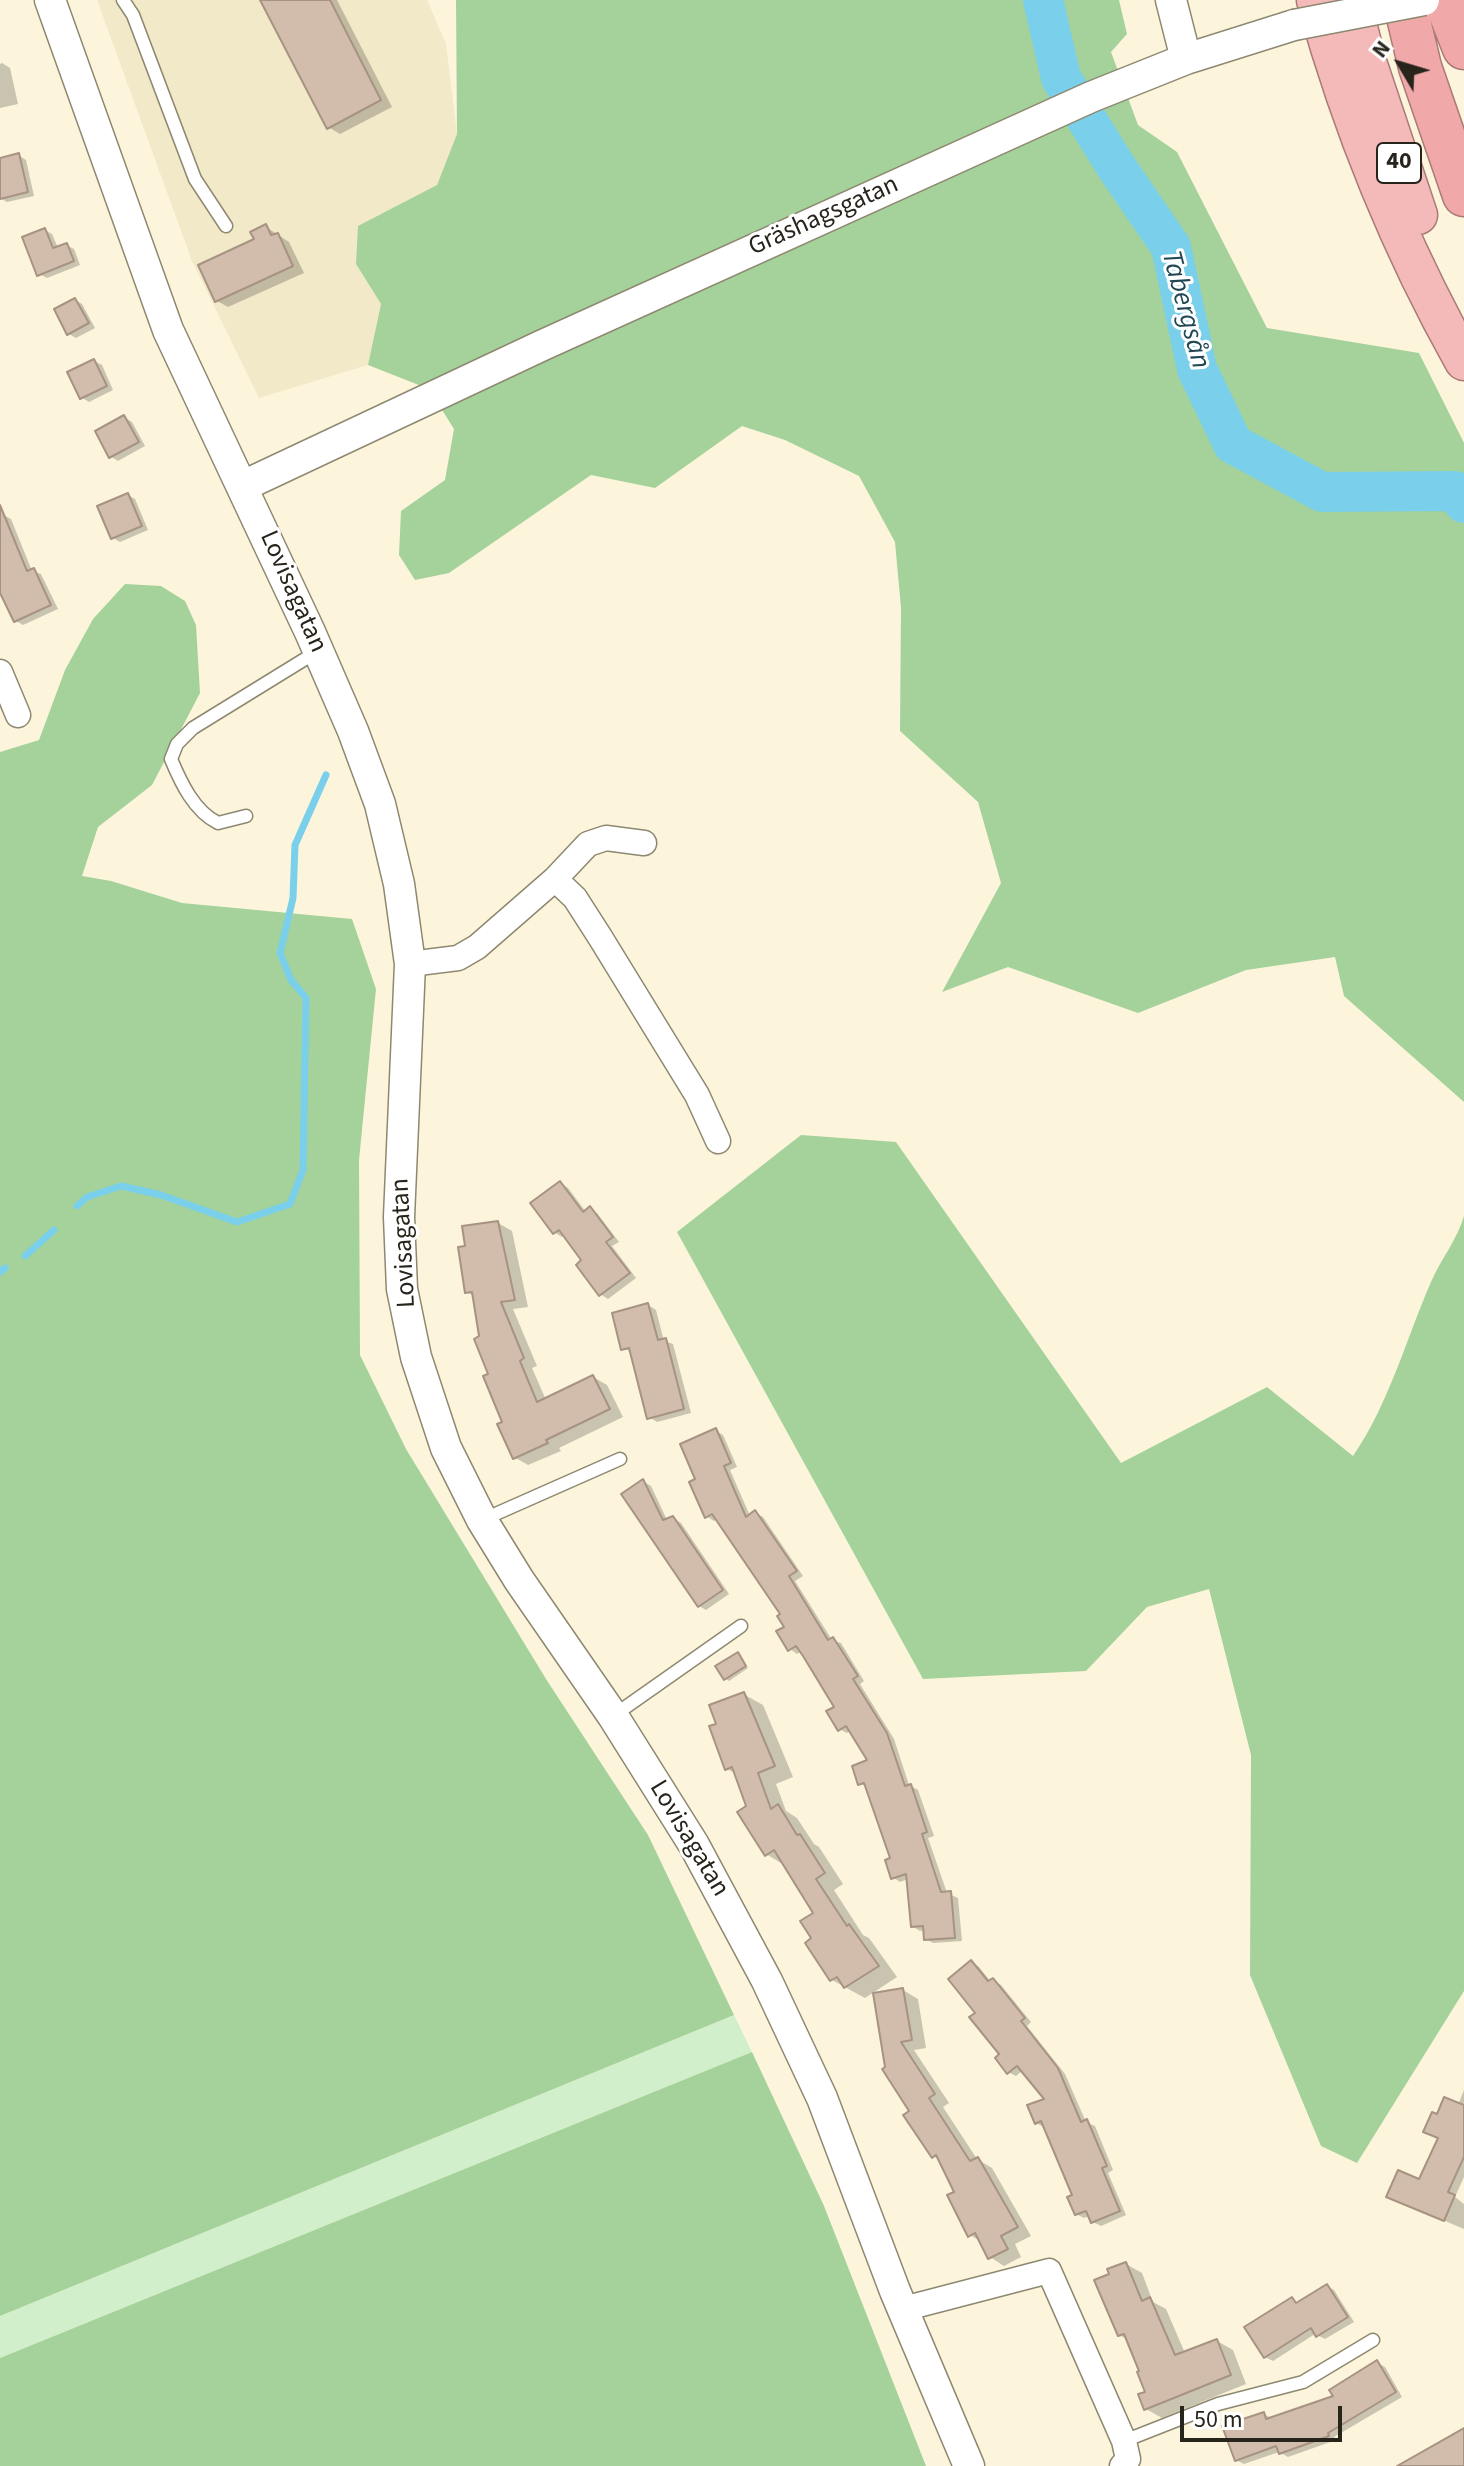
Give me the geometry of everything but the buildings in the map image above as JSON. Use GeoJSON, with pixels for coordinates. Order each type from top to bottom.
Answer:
{"type":"FeatureCollection","features":[{"type":"Feature","properties":{"kind":"highway","name":"40"},"geometry":{"type":"LineString","coordinates":[[1351,0],[1398,159],[1416,209],[1464,319]]}},
{"type":"Feature","properties":{"kind":"highway","name":"40"},"geometry":{"type":"LineString","coordinates":[[1404,0],[1420,67],[1464,195]]}},
{"type":"Feature","properties":{"kind":"highway"},"geometry":{"type":"LineString","coordinates":[[1445,0],[1464,48]]}},
{"type":"Feature","properties":{"kind":"highway"},"geometry":{"type":"LineString","coordinates":[[1305,13],[1335,69],[1407,253],[1464,361]]}},
{"type":"Feature","properties":{"kind":"street"},"geometry":{"type":"LineString","coordinates":[[1171,0],[1186,59]]}},
{"type":"Feature","properties":{"kind":"street","name":"Gräshagsgatan"},"geometry":{"type":"LineString","coordinates":[[243,486],[543,345],[1077,104],[1186,59],[1305,13],[1424,0]]}},
{"type":"Feature","properties":{"kind":"street","name":"Lovisagatan"},"geometry":{"type":"LineString","coordinates":[[52,1],[168,330],[318,651],[380,804],[422,963],[399,1217],[402,1289],[416,1357],[446,1448],[482,1520],[519,1580],[613,1716],[694,1845],[767,1981],[822,2098],[903,2309],[969,2466]]}},
{"type":"Feature","properties":{"kind":"street"},"geometry":{"type":"LineString","coordinates":[[0,672],[18,715]]}},
{"type":"Feature","properties":{"kind":"street"},"geometry":{"type":"LineString","coordinates":[[422,963],[458,958],[477,947],[555,879],[588,844],[606,838],[644,843]]}},
{"type":"Feature","properties":{"kind":"street"},"geometry":{"type":"LineString","coordinates":[[555,879],[575,898],[600,937],[697,1095],[718,1141]]}},
{"type":"Feature","properties":{"kind":"street"},"geometry":{"type":"LineString","coordinates":[[903,2309],[1049,2271],[1124,2441],[1128,2459],[1122,2466]]}},
{"type":"Feature","properties":{"kind":"lane"},"geometry":{"type":"LineString","coordinates":[[123,0],[133,15],[195,179],[226,226]]}},
{"type":"Feature","properties":{"kind":"lane"},"geometry":{"type":"LineString","coordinates":[[246,816],[218,823],[207,818],[182,786],[171,759],[177,744],[193,728],[318,651]]}},
{"type":"Feature","properties":{"kind":"lane"},"geometry":{"type":"LineString","coordinates":[[482,1520],[620,1459]]}},
{"type":"Feature","properties":{"kind":"lane"},"geometry":{"type":"LineString","coordinates":[[613,1716],[741,1626]]}},
{"type":"Feature","properties":{"kind":"lane"},"geometry":{"type":"LineString","coordinates":[[1124,2441],[1218,2404],[1303,2382],[1373,2340]]}},
{"type":"Feature","properties":{"kind":"shaded area"},"geometry":{"type":"Polygon","coordinates":[[[97,0],[427,0],[446,44],[457,134],[437,185],[422,195],[356,264],[381,304],[368,365],[259,398],[192,261],[97,0]]]}},
{"type":"Feature","properties":{"kind":"green space"},"geometry":{"type":"Polygon","coordinates":[[[456,0],[1119,0],[1127,34],[1111,52],[1138,125],[1177,152],[1267,328],[1419,353],[1464,443],[1464,1102],[1344,996],[1335,957],[1246,970],[1138,1013],[1008,967],[942,992],[1001,883],[978,802],[900,731],[901,608],[895,542],[859,476],[785,440],[742,426],[655,488],[591,475],[449,573],[415,580],[399,555],[401,511],[445,480],[454,429],[429,389],[368,365],[381,304],[356,264],[358,226],[437,185],[457,134],[456,0]]]}},
{"type":"Feature","properties":{"kind":"green space"},"geometry":{"type":"Polygon","coordinates":[[[125,584],[161,586],[185,601],[196,625],[200,693],[152,785],[98,827],[82,876],[111,881],[182,903],[352,919],[376,989],[359,1160],[360,1355],[406,1449],[546,1679],[648,1835],[734,2015],[0,2316],[0,752],[39,740],[65,670],[93,619],[125,584]]]}},
{"type":"Feature","properties":{"kind":"green space"},"geometry":{"type":"Polygon","coordinates":[[[801,1135],[896,1142],[1121,1463],[1267,1387],[1353,1456],[1377,1415],[1431,1282],[1464,1216],[1464,1991],[1357,2163],[1321,2146],[1250,1975],[1251,1755],[1209,1589],[1147,1607],[1086,1671],[923,1679],[677,1232],[801,1135]]]}},
{"type":"Feature","properties":{"kind":"green space"},"geometry":{"type":"Polygon","coordinates":[[[734,2015],[752,2052],[0,2358],[0,2316],[734,2015]]]}},
{"type":"Feature","properties":{"kind":"green space"},"geometry":{"type":"Polygon","coordinates":[[[752,2052],[824,2206],[926,2466],[0,2466],[0,2358],[752,2052]]]}},
{"type":"Feature","properties":{"kind":"waterway","name":"Tabergsån"},"geometry":{"type":"LineString","coordinates":[[1043,0],[1061,78],[1171,247],[1197,369],[1233,444],[1322,492],[1455,491],[1464,503]]}},
{"type":"Feature","properties":{"kind":"waterway"},"geometry":{"type":"LineString","coordinates":[[77,1206],[87,1197],[121,1186],[161,1195],[237,1222],[290,1204],[303,1170],[306,998],[291,980],[280,953],[293,898],[295,845],[326,775]]}},
{"type":"Feature","properties":{"kind":"waterway"},"geometry":{"type":"LineString","coordinates":[[25,1256],[54,1230]]}},
{"type":"Feature","properties":{"kind":"waterway"},"geometry":{"type":"LineString","coordinates":[[0,1272],[5,1268]]}}]}
